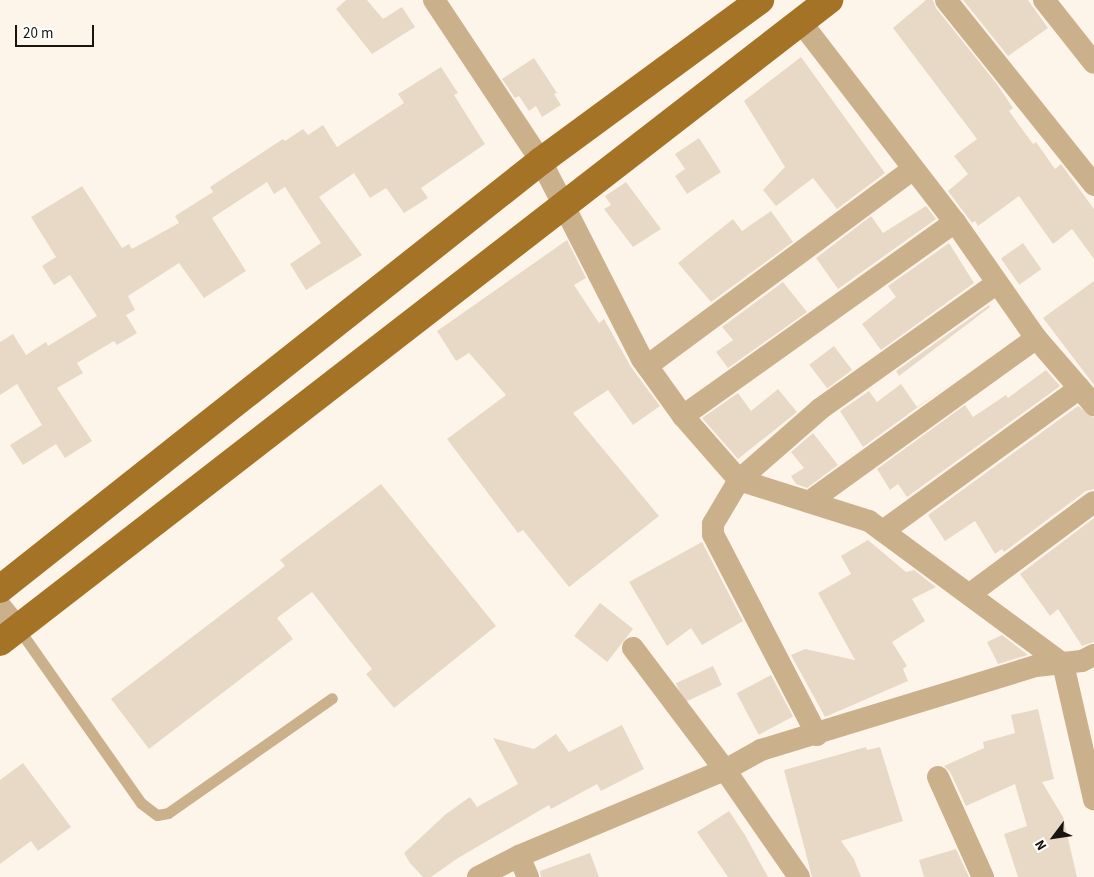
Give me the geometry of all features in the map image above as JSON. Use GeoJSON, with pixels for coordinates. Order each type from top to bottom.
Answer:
{"type":"FeatureCollection","features":[{"type":"Feature","properties":{"kind":"main road"},"geometry":{"type":"LineString","coordinates":[[9,635],[829,0]]}},
{"type":"Feature","properties":{"kind":"main road"},"geometry":{"type":"LineString","coordinates":[[0,589],[541,161],[756,1]]}},
{"type":"Feature","properties":{"kind":"street"},"geometry":{"type":"LineString","coordinates":[[434,0],[541,161],[647,366],[684,416],[739,480],[869,521],[970,594],[1083,661]]}},
{"type":"Feature","properties":{"kind":"street"},"geometry":{"type":"LineString","coordinates":[[946,0],[1094,186]]}},
{"type":"Feature","properties":{"kind":"street"},"geometry":{"type":"LineString","coordinates":[[1044,0],[1094,63]]}},
{"type":"Feature","properties":{"kind":"street"},"geometry":{"type":"LineString","coordinates":[[800,21],[912,170],[955,222],[1036,338],[1087,396],[883,531]]}},
{"type":"Feature","properties":{"kind":"street"},"geometry":{"type":"LineString","coordinates":[[647,366],[912,170]]}},
{"type":"Feature","properties":{"kind":"street"},"geometry":{"type":"LineString","coordinates":[[684,416],[955,222]]}},
{"type":"Feature","properties":{"kind":"street"},"geometry":{"type":"LineString","coordinates":[[817,734],[712,534],[713,524],[739,480],[820,409],[997,284]]}},
{"type":"Feature","properties":{"kind":"street"},"geometry":{"type":"LineString","coordinates":[[809,502],[1036,338]]}},
{"type":"Feature","properties":{"kind":"street"},"geometry":{"type":"LineString","coordinates":[[970,594],[1094,502]]}},
{"type":"Feature","properties":{"kind":"street"},"geometry":{"type":"LineString","coordinates":[[0,606],[9,635]]}},
{"type":"Feature","properties":{"kind":"street"},"geometry":{"type":"LineString","coordinates":[[633,648],[725,770],[799,877]]}},
{"type":"Feature","properties":{"kind":"street"},"geometry":{"type":"LineString","coordinates":[[478,877],[519,856],[725,770],[761,750],[1036,666],[1083,661]]}},
{"type":"Feature","properties":{"kind":"street"},"geometry":{"type":"LineString","coordinates":[[1083,661],[1094,799]]}},
{"type":"Feature","properties":{"kind":"street"},"geometry":{"type":"LineString","coordinates":[[938,777],[983,877]]}},
{"type":"Feature","properties":{"kind":"street"},"geometry":{"type":"LineString","coordinates":[[519,856],[528,877]]}},
{"type":"Feature","properties":{"kind":"lane"},"geometry":{"type":"LineString","coordinates":[[9,635],[141,803],[157,815],[168,813],[332,698]]}},
{"type":"Feature","properties":{"kind":"building"},"geometry":{"type":"Polygon","coordinates":[[[346,0],[367,0],[383,19],[402,7],[415,27],[372,54],[336,9],[346,0]]]}},
{"type":"Feature","properties":{"kind":"building"},"geometry":{"type":"Polygon","coordinates":[[[926,0],[933,0],[936,8],[997,84],[1013,108],[1009,111],[1033,144],[1036,142],[1055,169],[1061,164],[1094,209],[1094,259],[1072,229],[1053,244],[1019,196],[978,226],[975,221],[972,223],[948,191],[968,174],[954,156],[977,139],[893,28],[926,0]]]}},
{"type":"Feature","properties":{"kind":"building"},"geometry":{"type":"Polygon","coordinates":[[[963,0],[1028,0],[1048,28],[1008,56],[963,0]]]}},
{"type":"Feature","properties":{"kind":"building"},"geometry":{"type":"Polygon","coordinates":[[[801,57],[885,173],[837,209],[813,178],[776,206],[763,190],[785,167],[744,101],[801,57]]]}},
{"type":"Feature","properties":{"kind":"building"},"geometry":{"type":"Polygon","coordinates":[[[534,58],[557,93],[554,94],[561,105],[542,117],[536,106],[529,111],[519,96],[515,98],[502,79],[534,58]]]}},
{"type":"Feature","properties":{"kind":"building"},"geometry":{"type":"Polygon","coordinates":[[[441,67],[458,93],[454,95],[485,144],[421,188],[428,198],[404,213],[386,188],[370,198],[354,173],[319,197],[362,255],[306,290],[290,264],[321,243],[285,187],[274,194],[267,182],[212,218],[246,271],[204,298],[179,263],[128,296],[135,310],[126,315],[137,333],[117,345],[114,341],[77,363],[83,373],[57,388],[92,441],[65,458],[56,444],[23,465],[10,445],[42,425],[17,384],[0,395],[0,342],[13,334],[26,355],[46,342],[48,346],[97,316],[70,275],[54,285],[42,266],[56,257],[31,217],[82,186],[122,248],[129,244],[132,249],[179,223],[175,216],[213,192],[210,187],[283,139],[285,141],[303,129],[308,135],[323,125],[337,147],[404,103],[398,94],[441,67]]]}},
{"type":"Feature","properties":{"kind":"building"},"geometry":{"type":"Polygon","coordinates":[[[699,138],[721,172],[687,194],[675,176],[685,169],[675,154],[699,138]]]}},
{"type":"Feature","properties":{"kind":"building"},"geometry":{"type":"Polygon","coordinates":[[[626,182],[661,229],[633,247],[604,209],[611,205],[605,196],[626,182]]]}},
{"type":"Feature","properties":{"kind":"building"},"geometry":{"type":"Polygon","coordinates":[[[926,206],[936,219],[838,289],[816,258],[871,216],[883,233],[926,206]]]}},
{"type":"Feature","properties":{"kind":"building"},"geometry":{"type":"Polygon","coordinates":[[[771,211],[793,242],[711,302],[678,263],[733,219],[742,231],[771,211]]]}},
{"type":"Feature","properties":{"kind":"building"},"geometry":{"type":"Polygon","coordinates":[[[567,240],[586,278],[574,285],[599,323],[604,319],[631,367],[660,406],[633,425],[608,390],[573,413],[659,516],[569,587],[523,530],[518,533],[447,439],[506,395],[469,353],[456,361],[437,331],[567,240]]]}},
{"type":"Feature","properties":{"kind":"building"},"geometry":{"type":"Polygon","coordinates":[[[949,243],[974,283],[881,350],[862,324],[896,297],[888,286],[949,243]]]}},
{"type":"Feature","properties":{"kind":"building"},"geometry":{"type":"Polygon","coordinates":[[[1023,243],[1041,269],[1019,285],[1001,258],[1023,243]]]}},
{"type":"Feature","properties":{"kind":"building"},"geometry":{"type":"Polygon","coordinates":[[[1094,281],[1094,385],[1043,318],[1094,281]]]}},
{"type":"Feature","properties":{"kind":"building"},"geometry":{"type":"Polygon","coordinates":[[[783,282],[807,312],[728,368],[716,352],[733,340],[722,327],[783,282]]]}},
{"type":"Feature","properties":{"kind":"building"},"geometry":{"type":"Polygon","coordinates":[[[989,305],[990,307],[899,376],[896,371],[989,305]]]}},
{"type":"Feature","properties":{"kind":"building"},"geometry":{"type":"Polygon","coordinates":[[[834,346],[852,370],[827,389],[809,365],[834,346]]]}},
{"type":"Feature","properties":{"kind":"building"},"geometry":{"type":"Polygon","coordinates":[[[1046,370],[1060,386],[907,497],[898,484],[890,490],[877,469],[965,405],[973,417],[1006,395],[1008,398],[1046,370]]]}},
{"type":"Feature","properties":{"kind":"building"},"geometry":{"type":"Polygon","coordinates":[[[951,383],[863,447],[840,411],[869,391],[877,402],[901,384],[917,407],[951,383]]]}},
{"type":"Feature","properties":{"kind":"building"},"geometry":{"type":"Polygon","coordinates":[[[778,389],[797,412],[738,459],[702,418],[738,393],[751,411],[778,389]]]}},
{"type":"Feature","properties":{"kind":"building"},"geometry":{"type":"Polygon","coordinates":[[[1078,406],[1094,418],[1094,489],[1086,491],[1004,552],[1002,549],[995,554],[975,521],[945,541],[928,515],[1078,406]]]}},
{"type":"Feature","properties":{"kind":"building"},"geometry":{"type":"Polygon","coordinates":[[[813,433],[838,465],[807,488],[796,484],[791,476],[804,468],[791,452],[813,433]]]}},
{"type":"Feature","properties":{"kind":"building"},"geometry":{"type":"Polygon","coordinates":[[[381,484],[496,626],[394,708],[366,674],[372,669],[312,592],[277,618],[293,639],[149,749],[111,699],[285,566],[280,560],[381,484]]]}},
{"type":"Feature","properties":{"kind":"building"},"geometry":{"type":"Polygon","coordinates":[[[1094,518],[1094,642],[1082,646],[1058,609],[1050,616],[1020,574],[1094,518]]]}},
{"type":"Feature","properties":{"kind":"building"},"geometry":{"type":"Polygon","coordinates":[[[868,540],[906,572],[914,570],[936,587],[912,599],[925,621],[892,642],[907,666],[903,669],[908,681],[825,717],[791,655],[805,649],[855,660],[818,593],[851,574],[841,556],[868,540]]]}},
{"type":"Feature","properties":{"kind":"building"},"geometry":{"type":"Polygon","coordinates":[[[702,542],[743,621],[702,645],[691,628],[667,646],[629,582],[702,542]]]}},
{"type":"Feature","properties":{"kind":"building"},"geometry":{"type":"Polygon","coordinates":[[[600,603],[633,629],[607,662],[574,636],[600,603]]]}},
{"type":"Feature","properties":{"kind":"building"},"geometry":{"type":"Polygon","coordinates":[[[1002,635],[1028,655],[998,664],[987,642],[1002,635]]]}},
{"type":"Feature","properties":{"kind":"building"},"geometry":{"type":"Polygon","coordinates":[[[713,666],[722,685],[685,702],[676,683],[713,666]]]}},
{"type":"Feature","properties":{"kind":"building"},"geometry":{"type":"Polygon","coordinates":[[[771,675],[793,716],[759,735],[737,693],[771,675]]]}},
{"type":"Feature","properties":{"kind":"building"},"geometry":{"type":"Polygon","coordinates":[[[1038,709],[1054,779],[1042,782],[1063,817],[1077,877],[1018,877],[1004,834],[1027,826],[1015,784],[966,806],[950,772],[944,766],[984,748],[983,742],[1015,733],[1011,715],[1038,709]]]}},
{"type":"Feature","properties":{"kind":"building"},"geometry":{"type":"Polygon","coordinates":[[[622,725],[644,769],[601,791],[597,784],[551,809],[549,805],[458,858],[431,877],[423,877],[410,863],[404,853],[446,814],[470,797],[477,807],[518,784],[493,738],[534,749],[556,734],[569,752],[622,725]]]}},
{"type":"Feature","properties":{"kind":"building"},"geometry":{"type":"Polygon","coordinates":[[[866,747],[867,750],[880,747],[903,821],[841,841],[854,859],[861,877],[812,877],[784,770],[866,747]]]}},
{"type":"Feature","properties":{"kind":"building"},"geometry":{"type":"Polygon","coordinates":[[[23,763],[71,827],[38,851],[31,841],[0,864],[0,780],[23,763]]]}},
{"type":"Feature","properties":{"kind":"building"},"geometry":{"type":"Polygon","coordinates":[[[729,811],[745,835],[768,877],[728,877],[697,832],[729,811]]]}},
{"type":"Feature","properties":{"kind":"building"},"geometry":{"type":"Polygon","coordinates":[[[956,849],[969,877],[924,877],[919,860],[956,849]]]}},
{"type":"Feature","properties":{"kind":"building"},"geometry":{"type":"Polygon","coordinates":[[[590,853],[599,877],[541,877],[540,871],[590,853]]]}}]}
